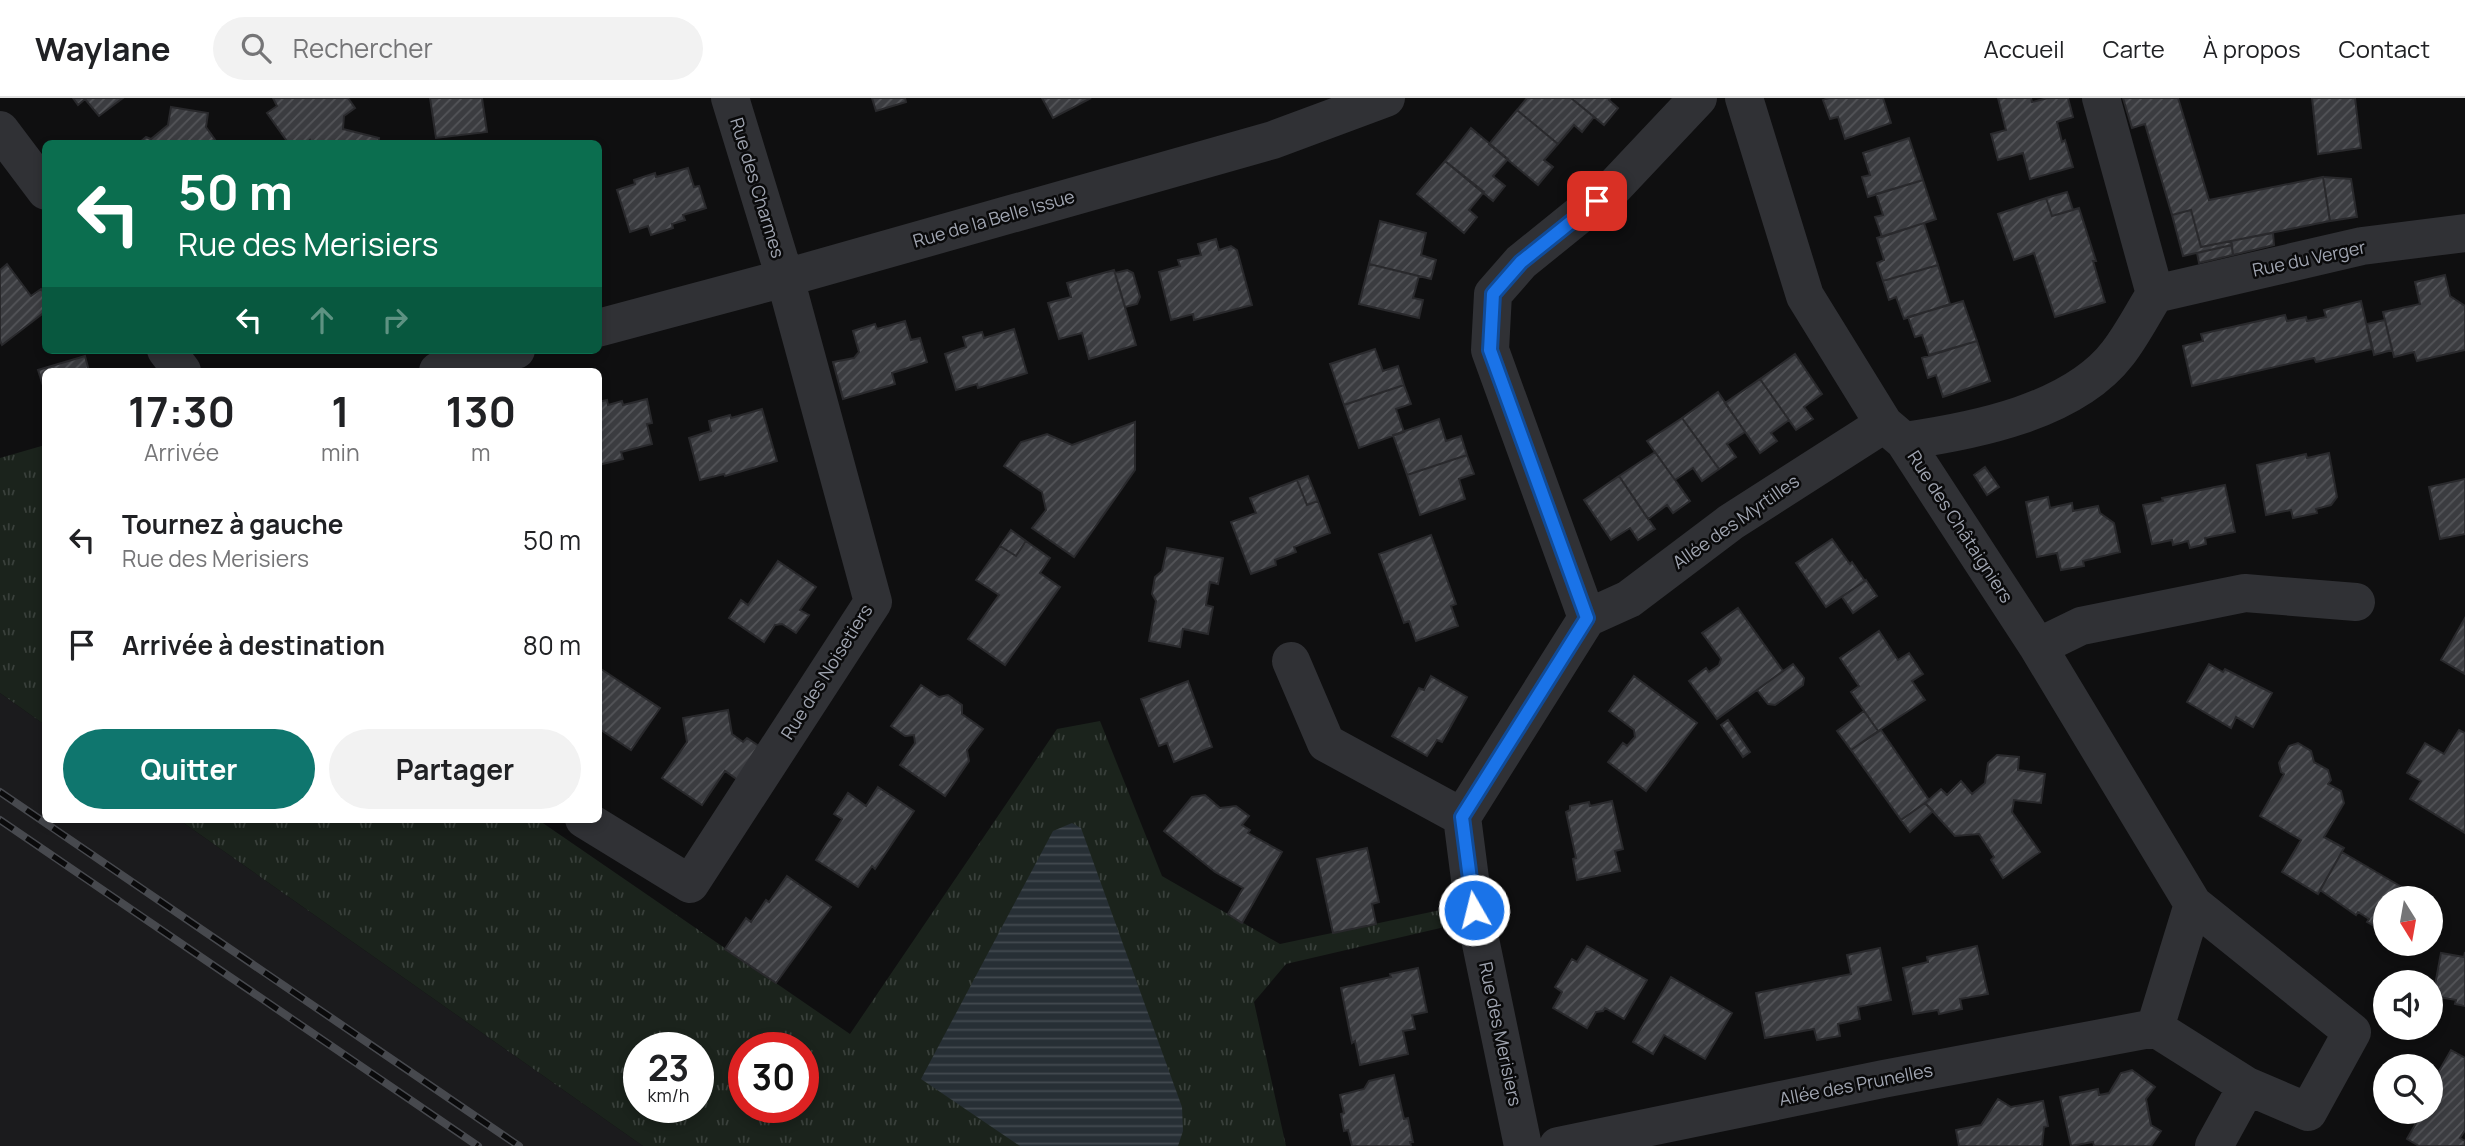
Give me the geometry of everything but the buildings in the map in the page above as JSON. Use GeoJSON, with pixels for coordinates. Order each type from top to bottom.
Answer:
{"type":"FeatureCollection","features":[{"type":"Feature","properties":{"kind":"street","name":"Rue des Charmes"},"geometry":{"type":"LineString","coordinates":[[730,98],[785,278]]}},
{"type":"Feature","properties":{"kind":"street","name":"Rue de la Belle Issue"},"geometry":{"type":"LineString","coordinates":[[602,327],[1273,140],[1386,98]]}},
{"type":"Feature","properties":{"kind":"street"},"geometry":{"type":"LineString","coordinates":[[1291,661],[1326,743],[1462,817],[1587,618],[1490,350],[1493,294],[1521,262],[1615,186],[1698,98]]}},
{"type":"Feature","properties":{"kind":"street","name":"Rue des Châtaigniers"},"geometry":{"type":"LineString","coordinates":[[1744,98],[1805,296],[2038,647],[2193,904],[2352,1032],[2308,1112],[2247,1086],[2155,1028]]}},
{"type":"Feature","properties":{"kind":"street"},"geometry":{"type":"LineString","coordinates":[[1894,433],[1951,434],[2039,410],[2086,383],[2117,355],[2155,294],[2101,98]]}},
{"type":"Feature","properties":{"kind":"street"},"geometry":{"type":"LineString","coordinates":[[0,130],[42,186]]}},
{"type":"Feature","properties":{"kind":"street","name":"Rue du Verger"},"geometry":{"type":"LineString","coordinates":[[2155,294],[2362,246],[2465,233]]}},
{"type":"Feature","properties":{"kind":"street","name":"Rue des Noisetiers"},"geometry":{"type":"LineString","coordinates":[[591,823],[690,884],[873,602],[785,278]]}},
{"type":"Feature","properties":{"kind":"street"},"geometry":{"type":"LineString","coordinates":[[169,354],[180,368]]}},
{"type":"Feature","properties":{"kind":"street"},"geometry":{"type":"LineString","coordinates":[[449,368],[501,354]]}},
{"type":"Feature","properties":{"kind":"street","name":"Allée des Myrtilles"},"geometry":{"type":"LineString","coordinates":[[1587,618],[1629,599],[1731,522],[1894,433]]}},
{"type":"Feature","properties":{"kind":"street"},"geometry":{"type":"LineString","coordinates":[[2038,647],[2081,626],[2245,593],[2356,602]]}},
{"type":"Feature","properties":{"kind":"street","name":"Rue des Merisiers"},"geometry":{"type":"LineString","coordinates":[[1462,817],[1474,910],[1524,1146]]}},
{"type":"Feature","properties":{"kind":"street"},"geometry":{"type":"LineString","coordinates":[[2155,1028],[2193,904]]}},
{"type":"Feature","properties":{"kind":"street","name":"Allée des Prunelles"},"geometry":{"type":"LineString","coordinates":[[1558,1146],[1883,1079],[2155,1028]]}},
{"type":"Feature","properties":{"kind":"street"},"geometry":{"type":"LineString","coordinates":[[2214,1146],[2247,1086]]}},
{"type":"Feature","properties":{"kind":"shaded area"},"geometry":{"type":"Polygon","coordinates":[[[0,693],[42,723],[42,823],[184,823],[643,1146],[0,1146],[0,693]]]}},
{"type":"Feature","properties":{"kind":"shaded area"},"geometry":{"type":"Polygon","coordinates":[[[1072,823],[1081,828],[1182,1107],[1183,1131],[1178,1146],[1020,1146],[921,1079],[1053,831],[1072,823]]]}},
{"type":"Feature","properties":{"kind":"green space"},"geometry":{"type":"Polygon","coordinates":[[[42,446],[42,723],[0,693],[0,458],[42,446]]]}},
{"type":"Feature","properties":{"kind":"green space"},"geometry":{"type":"Polygon","coordinates":[[[1100,721],[1162,876],[1280,944],[1445,909],[1449,926],[1286,964],[1254,1002],[1286,1146],[643,1146],[184,823],[543,823],[850,1034],[1057,729],[1100,721]]]}},
{"type":"Feature","properties":{"kind":"railway"},"geometry":{"type":"LineString","coordinates":[[0,792],[42,821]]}},
{"type":"Feature","properties":{"kind":"railway"},"geometry":{"type":"LineString","coordinates":[[0,820],[478,1146]]}},
{"type":"Feature","properties":{"kind":"railway"},"geometry":{"type":"LineString","coordinates":[[45,823],[519,1146]]}},
{"type":"Feature","properties":{"kind":"route"},"geometry":{"type":"LineString","coordinates":[[1474,910],[1462,817],[1587,618],[1490,350],[1493,294],[1521,262],[1597,201]]}}]}
